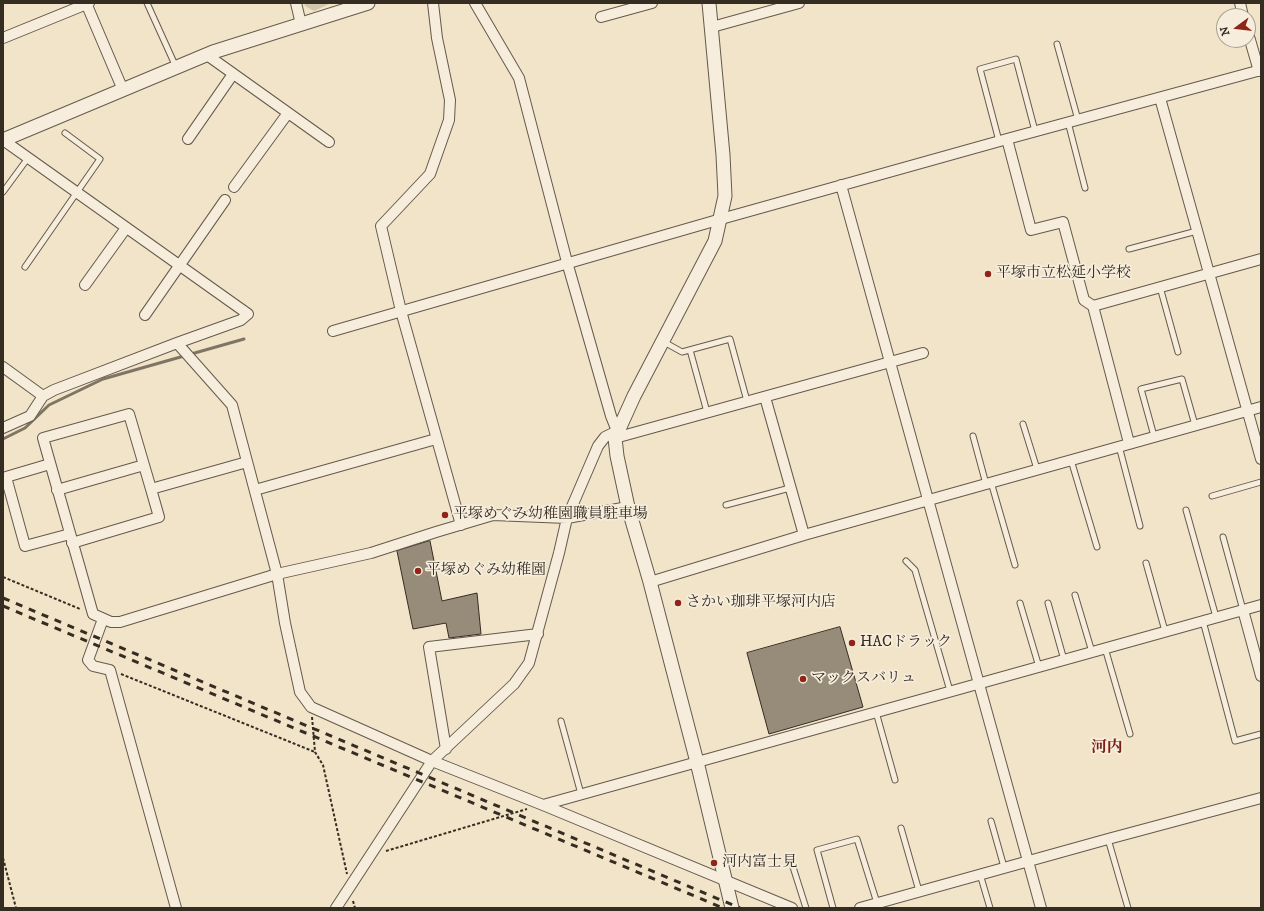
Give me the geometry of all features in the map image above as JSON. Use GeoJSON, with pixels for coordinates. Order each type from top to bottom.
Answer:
{"type":"FeatureCollection","features":[{"type":"Feature","properties":{"kind":"street"},"geometry":{"type":"LineString","coordinates":[[3,38],[88,3],[124,90]]}},
{"type":"Feature","properties":{"kind":"street"},"geometry":{"type":"LineString","coordinates":[[296,3],[301,24]]}},
{"type":"Feature","properties":{"kind":"street"},"geometry":{"type":"LineString","coordinates":[[3,140],[206,55],[368,3]]}},
{"type":"Feature","properties":{"kind":"street"},"geometry":{"type":"LineString","coordinates":[[433,3],[437,38],[450,100],[449,120],[430,174],[381,226],[401,312],[461,525]]}},
{"type":"Feature","properties":{"kind":"street"},"geometry":{"type":"LineString","coordinates":[[475,3],[519,78],[567,262],[616,435],[617,456],[628,507],[650,582],[697,762],[732,908]]}},
{"type":"Feature","properties":{"kind":"street"},"geometry":{"type":"LineString","coordinates":[[600,17],[652,3]]}},
{"type":"Feature","properties":{"kind":"street"},"geometry":{"type":"LineString","coordinates":[[616,435],[662,341],[715,241],[721,219],[725,196],[723,155],[709,3]]}},
{"type":"Feature","properties":{"kind":"street"},"geometry":{"type":"LineString","coordinates":[[712,27],[788,4],[799,3]]}},
{"type":"Feature","properties":{"kind":"street"},"geometry":{"type":"LineString","coordinates":[[333,331],[567,262],[1035,131],[1260,70],[1257,49]]}},
{"type":"Feature","properties":{"kind":"street"},"geometry":{"type":"LineString","coordinates":[[206,55],[329,142]]}},
{"type":"Feature","properties":{"kind":"street"},"geometry":{"type":"LineString","coordinates":[[188,139],[233,74]]}},
{"type":"Feature","properties":{"kind":"street"},"geometry":{"type":"LineString","coordinates":[[1160,98],[1261,459]]}},
{"type":"Feature","properties":{"kind":"street"},"geometry":{"type":"LineString","coordinates":[[234,187],[288,113]]}},
{"type":"Feature","properties":{"kind":"street"},"geometry":{"type":"LineString","coordinates":[[3,140],[248,314],[241,320],[54,390],[43,396],[30,416],[3,428]]}},
{"type":"Feature","properties":{"kind":"street"},"geometry":{"type":"LineString","coordinates":[[1003,140],[1031,230],[1063,222],[1084,300],[1093,306],[1129,443]]}},
{"type":"Feature","properties":{"kind":"street"},"geometry":{"type":"LineString","coordinates":[[841,185],[1041,908]]}},
{"type":"Feature","properties":{"kind":"street"},"geometry":{"type":"LineString","coordinates":[[145,315],[225,200]]}},
{"type":"Feature","properties":{"kind":"street"},"geometry":{"type":"LineString","coordinates":[[85,285],[126,228]]}},
{"type":"Feature","properties":{"kind":"street"},"geometry":{"type":"LineString","coordinates":[[1093,306],[1261,259]]}},
{"type":"Feature","properties":{"kind":"street"},"geometry":{"type":"LineString","coordinates":[[177,343],[232,404],[277,574],[284,623],[300,692],[311,707],[432,761],[543,805],[792,908]]}},
{"type":"Feature","properties":{"kind":"street"},"geometry":{"type":"LineString","coordinates":[[336,908],[432,761],[514,684],[529,663],[538,634],[567,518],[598,446],[605,437],[707,412],[923,354]]}},
{"type":"Feature","properties":{"kind":"street"},"geometry":{"type":"LineString","coordinates":[[3,367],[43,396]]}},
{"type":"Feature","properties":{"kind":"street"},"geometry":{"type":"LineString","coordinates":[[765,396],[804,535]]}},
{"type":"Feature","properties":{"kind":"street"},"geometry":{"type":"LineString","coordinates":[[650,582],[804,535],[1261,407]]}},
{"type":"Feature","properties":{"kind":"street"},"geometry":{"type":"LineString","coordinates":[[50,464],[6,477],[25,546],[71,539],[159,517],[129,414],[43,438],[50,464],[57,490],[71,539],[92,614],[111,622],[120,622],[277,574],[371,553],[494,515],[567,518],[628,507]]}},
{"type":"Feature","properties":{"kind":"street"},"geometry":{"type":"LineString","coordinates":[[254,490],[436,439]]}},
{"type":"Feature","properties":{"kind":"street"},"geometry":{"type":"LineString","coordinates":[[151,489],[247,462]]}},
{"type":"Feature","properties":{"kind":"street"},"geometry":{"type":"LineString","coordinates":[[57,490],[144,465]]}},
{"type":"Feature","properties":{"kind":"street"},"geometry":{"type":"LineString","coordinates":[[543,805],[1261,605]]}},
{"type":"Feature","properties":{"kind":"street"},"geometry":{"type":"LineString","coordinates":[[1243,610],[1261,676]]}},
{"type":"Feature","properties":{"kind":"street"},"geometry":{"type":"LineString","coordinates":[[103,619],[88,660],[93,666],[110,670],[176,908]]}},
{"type":"Feature","properties":{"kind":"street"},"geometry":{"type":"LineString","coordinates":[[446,749],[429,647],[538,634]]}},
{"type":"Feature","properties":{"kind":"street"},"geometry":{"type":"LineString","coordinates":[[860,908],[1261,798]]}},
{"type":"Feature","properties":{"kind":"lane"},"geometry":{"type":"LineString","coordinates":[[147,3],[176,68]]}},
{"type":"Feature","properties":{"kind":"lane"},"geometry":{"type":"LineString","coordinates":[[1057,44],[1078,120]]}},
{"type":"Feature","properties":{"kind":"lane"},"geometry":{"type":"LineString","coordinates":[[1003,140],[980,68],[1016,60],[1035,131]]}},
{"type":"Feature","properties":{"kind":"lane"},"geometry":{"type":"LineString","coordinates":[[1068,122],[1085,188]]}},
{"type":"Feature","properties":{"kind":"lane"},"geometry":{"type":"LineString","coordinates":[[25,267],[100,158],[65,133]]}},
{"type":"Feature","properties":{"kind":"lane"},"geometry":{"type":"LineString","coordinates":[[3,192],[28,158]]}},
{"type":"Feature","properties":{"kind":"lane"},"geometry":{"type":"LineString","coordinates":[[1129,249],[1197,231]]}},
{"type":"Feature","properties":{"kind":"lane"},"geometry":{"type":"LineString","coordinates":[[1160,287],[1178,352]]}},
{"type":"Feature","properties":{"kind":"lane"},"geometry":{"type":"LineString","coordinates":[[662,341],[682,352],[730,339],[747,401]]}},
{"type":"Feature","properties":{"kind":"lane"},"geometry":{"type":"LineString","coordinates":[[690,350],[707,412]]}},
{"type":"Feature","properties":{"kind":"lane"},"geometry":{"type":"LineString","coordinates":[[1154,436],[1141,390],[1182,379],[1195,425]]}},
{"type":"Feature","properties":{"kind":"lane"},"geometry":{"type":"LineString","coordinates":[[1023,424],[1037,469]]}},
{"type":"Feature","properties":{"kind":"lane"},"geometry":{"type":"LineString","coordinates":[[973,436],[1015,565]]}},
{"type":"Feature","properties":{"kind":"lane"},"geometry":{"type":"LineString","coordinates":[[1119,446],[1140,526]]}},
{"type":"Feature","properties":{"kind":"lane"},"geometry":{"type":"LineString","coordinates":[[1071,460],[1097,548]]}},
{"type":"Feature","properties":{"kind":"lane"},"geometry":{"type":"LineString","coordinates":[[1212,496],[1261,482]]}},
{"type":"Feature","properties":{"kind":"lane"},"geometry":{"type":"LineString","coordinates":[[726,505],[790,488]]}},
{"type":"Feature","properties":{"kind":"lane"},"geometry":{"type":"LineString","coordinates":[[1186,510],[1216,617]]}},
{"type":"Feature","properties":{"kind":"lane"},"geometry":{"type":"LineString","coordinates":[[1223,537],[1243,610]]}},
{"type":"Feature","properties":{"kind":"lane"},"geometry":{"type":"LineString","coordinates":[[906,561],[915,570],[950,691]]}},
{"type":"Feature","properties":{"kind":"lane"},"geometry":{"type":"LineString","coordinates":[[1146,563],[1165,631]]}},
{"type":"Feature","properties":{"kind":"lane"},"geometry":{"type":"LineString","coordinates":[[1075,594],[1092,652]]}},
{"type":"Feature","properties":{"kind":"lane"},"geometry":{"type":"LineString","coordinates":[[1020,603],[1038,667]]}},
{"type":"Feature","properties":{"kind":"lane"},"geometry":{"type":"LineString","coordinates":[[1048,603],[1064,660]]}},
{"type":"Feature","properties":{"kind":"lane"},"geometry":{"type":"LineString","coordinates":[[1203,621],[1235,741],[1261,734]]}},
{"type":"Feature","properties":{"kind":"lane"},"geometry":{"type":"LineString","coordinates":[[1105,648],[1130,734]]}},
{"type":"Feature","properties":{"kind":"lane"},"geometry":{"type":"LineString","coordinates":[[876,712],[895,780]]}},
{"type":"Feature","properties":{"kind":"lane"},"geometry":{"type":"LineString","coordinates":[[561,722],[582,794]]}},
{"type":"Feature","properties":{"kind":"lane"},"geometry":{"type":"LineString","coordinates":[[991,821],[1004,868]]}},
{"type":"Feature","properties":{"kind":"lane"},"geometry":{"type":"LineString","coordinates":[[901,828],[919,892]]}},
{"type":"Feature","properties":{"kind":"lane"},"geometry":{"type":"LineString","coordinates":[[833,908],[817,850],[857,839],[877,903]]}},
{"type":"Feature","properties":{"kind":"lane"},"geometry":{"type":"LineString","coordinates":[[1108,839],[1128,908]]}},
{"type":"Feature","properties":{"kind":"lane"},"geometry":{"type":"LineString","coordinates":[[794,867],[806,908]]}},
{"type":"Feature","properties":{"kind":"lane"},"geometry":{"type":"LineString","coordinates":[[980,874],[990,908]]}},
{"type":"Feature","properties":{"kind":"path"},"geometry":{"type":"LineString","coordinates":[[3,577],[92,614]]}},
{"type":"Feature","properties":{"kind":"path"},"geometry":{"type":"LineString","coordinates":[[110,670],[315,752]]}},
{"type":"Feature","properties":{"kind":"path"},"geometry":{"type":"LineString","coordinates":[[311,707],[315,752],[323,765],[349,887]]}},
{"type":"Feature","properties":{"kind":"path"},"geometry":{"type":"LineString","coordinates":[[371,855],[543,805]]}},
{"type":"Feature","properties":{"kind":"path"},"geometry":{"type":"LineString","coordinates":[[3,858],[16,908]]}},
{"type":"Feature","properties":{"kind":"shaded area"},"geometry":{"type":"Polygon","coordinates":[[[304,3],[329,4],[314,11],[305,6],[304,3]]]}},
{"type":"Feature","properties":{"kind":"building","name":"平塚めぐみ幼稚園"},"geometry":{"type":"Polygon","coordinates":[[[430,541],[442,601],[477,593],[481,634],[449,638],[446,623],[413,629],[397,551],[430,541]]]}},
{"type":"Feature","properties":{"kind":"building"},"geometry":{"type":"Polygon","coordinates":[[[840,627],[863,707],[769,734],[747,653],[840,627]]]}},
{"type":"Feature","properties":{"kind":"waterway"},"geometry":{"type":"LineString","coordinates":[[3,439],[25,428],[49,405],[103,379],[244,339]]}},
{"type":"Feature","properties":{"kind":"railway"},"geometry":{"type":"LineString","coordinates":[[3,598],[740,908]]}},
{"type":"Feature","properties":{"kind":"railway"},"geometry":{"type":"LineString","coordinates":[[3,606],[723,908]]}},
{"type":"Feature","properties":{"kind":"place","name":"平塚市立松延小学校"},"geometry":{"type":"Point","coordinates":[988,274]}},
{"type":"Feature","properties":{"kind":"place","name":"平塚めぐみ幼稚園職員駐車場"},"geometry":{"type":"Point","coordinates":[445,515]}},
{"type":"Feature","properties":{"kind":"place","name":"平塚めぐみ幼稚園"},"geometry":{"type":"Point","coordinates":[418,571]}},
{"type":"Feature","properties":{"kind":"place","name":"さかい珈琲平塚河内店"},"geometry":{"type":"Point","coordinates":[678,603]}},
{"type":"Feature","properties":{"kind":"place","name":"HACドラック"},"geometry":{"type":"Point","coordinates":[852,643]}},
{"type":"Feature","properties":{"kind":"place","name":"マックスバリュ"},"geometry":{"type":"Point","coordinates":[803,679]}},
{"type":"Feature","properties":{"kind":"place","name":"河内富士見"},"geometry":{"type":"Point","coordinates":[714,863]}},
{"type":"Feature","properties":{"kind":"district","name":"河内"},"geometry":{"type":"Point","coordinates":[1107,749]}}]}
